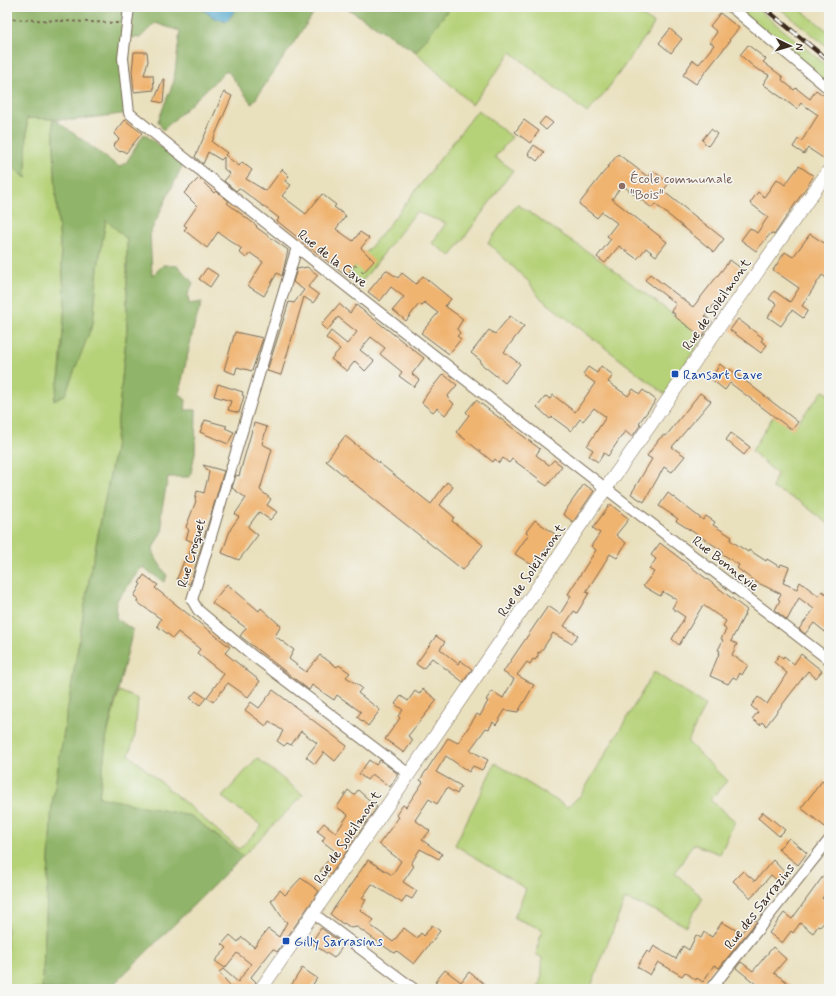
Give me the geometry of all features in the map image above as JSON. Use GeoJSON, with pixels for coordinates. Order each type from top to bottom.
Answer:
{"type":"FeatureCollection","features":[{"type":"Feature","properties":{"kind":"street","name":"Rue de la Cave"},"geometry":{"type":"LineString","coordinates":[[128,7],[123,58],[129,113],[297,247],[606,488]]}},
{"type":"Feature","properties":{"kind":"street"},"geometry":{"type":"LineString","coordinates":[[731,7],[829,89]]}},
{"type":"Feature","properties":{"kind":"street","name":"Rue de Soleilmont"},"geometry":{"type":"LineString","coordinates":[[261,989],[606,488],[829,170]]}},
{"type":"Feature","properties":{"kind":"street","name":"Rue Croquet"},"geometry":{"type":"LineString","coordinates":[[297,247],[192,600],[198,610],[252,655],[409,774]]}},
{"type":"Feature","properties":{"kind":"street","name":"Rue Bonnevie"},"geometry":{"type":"LineString","coordinates":[[606,488],[829,660]]}},
{"type":"Feature","properties":{"kind":"street","name":"Rue des Sarrazins"},"geometry":{"type":"LineString","coordinates":[[711,989],[829,840]]}},
{"type":"Feature","properties":{"kind":"street"},"geometry":{"type":"LineString","coordinates":[[314,914],[414,989]]}},
{"type":"Feature","properties":{"kind":"path"},"geometry":{"type":"LineString","coordinates":[[7,19],[126,23]]}},
{"type":"Feature","properties":{"kind":"green space"},"geometry":{"type":"Polygon","coordinates":[[[7,7],[318,7],[252,104],[227,70],[163,130],[158,121],[174,81],[180,31],[155,23],[140,38],[128,37],[129,113],[73,120],[54,119],[119,167],[126,163],[144,134],[183,164],[150,233],[152,276],[163,265],[178,266],[193,283],[188,294],[189,304],[202,302],[194,326],[179,394],[186,400],[185,410],[196,410],[195,453],[190,477],[168,477],[161,514],[163,529],[153,548],[155,557],[167,576],[164,582],[142,567],[117,600],[116,618],[133,630],[107,734],[99,797],[191,816],[243,856],[109,989],[42,989],[52,804],[89,580],[115,449],[127,328],[127,239],[106,220],[98,267],[93,323],[65,395],[54,401],[60,373],[65,302],[56,197],[53,119],[27,118],[26,178],[7,162],[7,7]]]}},
{"type":"Feature","properties":{"kind":"green space"},"geometry":{"type":"Polygon","coordinates":[[[345,7],[450,7],[416,52],[345,7]]]}},
{"type":"Feature","properties":{"kind":"green space"},"geometry":{"type":"Polygon","coordinates":[[[450,7],[628,7],[654,23],[601,98],[587,113],[511,52],[472,105],[416,52],[450,7]]]}},
{"type":"Feature","properties":{"kind":"green space"},"geometry":{"type":"Polygon","coordinates":[[[732,7],[755,7],[826,65],[829,68],[829,89],[732,7]]]}},
{"type":"Feature","properties":{"kind":"green space"},"geometry":{"type":"Polygon","coordinates":[[[778,7],[797,7],[829,32],[829,48],[778,7]]]}},
{"type":"Feature","properties":{"kind":"green space"},"geometry":{"type":"Polygon","coordinates":[[[478,110],[512,137],[495,157],[513,170],[451,256],[432,243],[446,223],[416,212],[360,284],[345,278],[392,221],[478,110]]]}},
{"type":"Feature","properties":{"kind":"green space"},"geometry":{"type":"Polygon","coordinates":[[[27,118],[53,119],[56,197],[65,302],[60,373],[54,401],[93,323],[98,267],[106,219],[127,239],[127,328],[115,449],[89,580],[52,804],[42,989],[7,989],[7,162],[26,178],[27,118]]]}},
{"type":"Feature","properties":{"kind":"green space"},"geometry":{"type":"Polygon","coordinates":[[[517,204],[603,262],[703,337],[665,394],[539,297],[529,282],[488,243],[517,204]]]}},
{"type":"Feature","properties":{"kind":"green space"},"geometry":{"type":"Polygon","coordinates":[[[823,391],[829,394],[829,524],[799,501],[772,488],[777,474],[752,451],[774,415],[792,429],[823,391]]]}},
{"type":"Feature","properties":{"kind":"green space"},"geometry":{"type":"Polygon","coordinates":[[[654,672],[705,705],[688,742],[727,781],[710,800],[735,821],[720,854],[693,844],[675,873],[703,898],[686,926],[654,910],[625,899],[590,989],[538,989],[542,975],[542,958],[536,954],[542,929],[514,918],[526,889],[455,845],[495,763],[567,807],[581,795],[654,672]]]}},
{"type":"Feature","properties":{"kind":"green space"},"geometry":{"type":"Polygon","coordinates":[[[119,691],[138,699],[135,735],[129,755],[239,849],[262,826],[222,797],[257,758],[303,795],[243,856],[191,816],[99,798],[107,735],[119,691]]]}},
{"type":"Feature","properties":{"kind":"water"},"geometry":{"type":"Polygon","coordinates":[[[199,7],[238,7],[227,21],[214,18],[199,7]]]}},
{"type":"Feature","properties":{"kind":"building"},"geometry":{"type":"Polygon","coordinates":[[[720,13],[739,28],[696,84],[683,75],[693,60],[699,64],[714,45],[710,42],[717,32],[710,26],[720,13]]]}},
{"type":"Feature","properties":{"kind":"building"},"geometry":{"type":"Polygon","coordinates":[[[670,29],[682,39],[671,53],[659,43],[670,29]]]}},
{"type":"Feature","properties":{"kind":"building"},"geometry":{"type":"Polygon","coordinates":[[[748,45],[766,59],[763,62],[783,77],[782,80],[794,90],[796,88],[810,99],[816,90],[829,99],[829,155],[826,160],[808,148],[804,154],[793,147],[798,139],[801,141],[803,139],[818,115],[801,103],[797,109],[763,84],[769,75],[755,68],[740,55],[748,45]]]}},
{"type":"Feature","properties":{"kind":"building"},"geometry":{"type":"Polygon","coordinates":[[[134,52],[147,52],[148,61],[144,75],[153,75],[154,90],[134,92],[132,71],[134,52]]]}},
{"type":"Feature","properties":{"kind":"building"},"geometry":{"type":"Polygon","coordinates":[[[163,79],[165,79],[163,103],[154,101],[163,79]]]}},
{"type":"Feature","properties":{"kind":"building"},"geometry":{"type":"Polygon","coordinates":[[[224,92],[232,96],[212,142],[227,153],[225,155],[239,166],[242,162],[252,170],[246,179],[266,191],[282,169],[289,176],[285,181],[291,185],[282,196],[306,214],[322,194],[336,205],[334,207],[346,216],[336,229],[353,241],[360,232],[369,238],[361,248],[374,261],[363,273],[355,265],[346,276],[277,221],[279,218],[239,188],[236,191],[224,181],[230,174],[224,169],[224,157],[221,160],[208,152],[203,164],[195,157],[224,92]]]}},
{"type":"Feature","properties":{"kind":"building"},"geometry":{"type":"Polygon","coordinates":[[[545,117],[553,123],[546,130],[539,124],[545,117]]]}},
{"type":"Feature","properties":{"kind":"building"},"geometry":{"type":"Polygon","coordinates":[[[125,120],[142,133],[126,153],[122,150],[120,152],[113,146],[119,139],[114,134],[125,120]]]}},
{"type":"Feature","properties":{"kind":"building"},"geometry":{"type":"Polygon","coordinates":[[[524,120],[539,131],[530,143],[515,132],[524,120]]]}},
{"type":"Feature","properties":{"kind":"building"},"geometry":{"type":"Polygon","coordinates":[[[711,129],[717,134],[708,146],[702,140],[711,129]]]}},
{"type":"Feature","properties":{"kind":"building"},"geometry":{"type":"Polygon","coordinates":[[[534,145],[544,152],[537,161],[528,154],[534,145]]]}},
{"type":"Feature","properties":{"kind":"building"},"geometry":{"type":"Polygon","coordinates":[[[618,154],[648,177],[653,171],[669,183],[663,191],[724,239],[714,252],[655,204],[652,208],[622,185],[612,199],[667,242],[656,256],[646,248],[637,259],[619,246],[605,263],[597,257],[611,239],[607,236],[617,223],[602,212],[597,218],[579,204],[618,154]]]}},
{"type":"Feature","properties":{"kind":"building"},"geometry":{"type":"Polygon","coordinates":[[[799,166],[814,176],[774,235],[771,233],[756,251],[741,240],[750,228],[757,233],[768,217],[750,203],[758,192],[764,197],[777,179],[785,185],[799,166]]]}},
{"type":"Feature","properties":{"kind":"building"},"geometry":{"type":"Polygon","coordinates":[[[199,178],[214,193],[216,191],[229,201],[227,203],[257,226],[256,227],[288,250],[282,276],[277,273],[264,296],[248,286],[263,262],[250,253],[246,258],[239,252],[242,249],[218,232],[207,248],[184,230],[187,227],[184,225],[197,206],[184,193],[199,178]]]}},
{"type":"Feature","properties":{"kind":"building"},"geometry":{"type":"Polygon","coordinates":[[[810,234],[829,246],[829,280],[822,275],[802,306],[808,310],[803,318],[792,310],[781,326],[768,317],[777,304],[769,299],[774,291],[790,302],[799,288],[773,270],[785,252],[793,257],[810,234]]]}},
{"type":"Feature","properties":{"kind":"building"},"geometry":{"type":"Polygon","coordinates":[[[730,260],[742,269],[705,316],[712,322],[702,337],[674,316],[675,314],[671,311],[676,304],[645,280],[650,274],[693,307],[730,260]]]}},
{"type":"Feature","properties":{"kind":"building"},"geometry":{"type":"Polygon","coordinates":[[[307,267],[318,275],[308,287],[319,295],[313,303],[304,297],[281,375],[267,371],[289,302],[294,303],[304,290],[293,282],[297,269],[307,267]]]}},
{"type":"Feature","properties":{"kind":"building"},"geometry":{"type":"Polygon","coordinates":[[[207,268],[218,275],[210,287],[199,279],[207,268]]]}},
{"type":"Feature","properties":{"kind":"building"},"geometry":{"type":"Polygon","coordinates":[[[386,270],[398,278],[402,273],[416,284],[423,276],[451,299],[445,306],[463,319],[457,329],[460,333],[457,336],[461,339],[449,354],[421,333],[438,313],[424,302],[422,306],[419,304],[406,321],[393,310],[404,297],[391,287],[380,301],[368,292],[386,270]]]}},
{"type":"Feature","properties":{"kind":"building"},"geometry":{"type":"Polygon","coordinates":[[[339,304],[350,313],[356,305],[424,358],[412,374],[419,380],[414,387],[399,376],[402,372],[380,354],[385,348],[371,337],[360,350],[374,361],[365,371],[355,361],[347,371],[331,359],[340,349],[326,338],[331,331],[347,344],[357,332],[338,317],[327,331],[321,325],[339,304]]]}},
{"type":"Feature","properties":{"kind":"building"},"geometry":{"type":"Polygon","coordinates":[[[510,316],[524,326],[504,352],[520,364],[505,383],[480,363],[481,361],[471,353],[489,330],[495,334],[510,316]]]}},
{"type":"Feature","properties":{"kind":"building"},"geometry":{"type":"Polygon","coordinates":[[[738,319],[763,338],[761,341],[767,345],[761,353],[730,330],[738,319]]]}},
{"type":"Feature","properties":{"kind":"building"},"geometry":{"type":"Polygon","coordinates":[[[235,332],[263,338],[252,371],[237,367],[235,374],[224,370],[235,332]]]}},
{"type":"Feature","properties":{"kind":"building"},"geometry":{"type":"Polygon","coordinates":[[[720,364],[728,371],[730,369],[798,422],[792,430],[730,383],[725,390],[711,379],[720,364]]]}},
{"type":"Feature","properties":{"kind":"building"},"geometry":{"type":"Polygon","coordinates":[[[601,366],[613,375],[608,382],[628,396],[633,389],[640,394],[643,390],[656,400],[639,423],[641,424],[632,437],[625,431],[608,456],[604,453],[598,462],[589,456],[593,450],[587,446],[606,417],[594,408],[583,421],[580,419],[571,431],[552,417],[550,419],[537,407],[546,396],[550,399],[553,395],[575,412],[595,383],[583,374],[588,367],[597,373],[601,366]]]}},
{"type":"Feature","properties":{"kind":"building"},"geometry":{"type":"Polygon","coordinates":[[[443,374],[457,385],[447,397],[454,404],[445,415],[437,408],[433,412],[422,403],[427,394],[443,374]]]}},
{"type":"Feature","properties":{"kind":"building"},"geometry":{"type":"Polygon","coordinates":[[[218,384],[243,392],[242,395],[244,396],[239,413],[228,410],[231,401],[214,396],[218,384]]]}},
{"type":"Feature","properties":{"kind":"building"},"geometry":{"type":"Polygon","coordinates":[[[700,393],[711,401],[672,447],[685,456],[672,472],[664,467],[644,502],[631,494],[652,459],[647,456],[659,439],[664,435],[666,436],[700,393]]]}},
{"type":"Feature","properties":{"kind":"building"},"geometry":{"type":"Polygon","coordinates":[[[476,400],[540,449],[536,455],[549,465],[554,460],[562,466],[547,486],[512,459],[509,463],[503,458],[499,463],[495,459],[493,462],[456,432],[469,415],[466,412],[476,400]]]}},
{"type":"Feature","properties":{"kind":"building"},"geometry":{"type":"Polygon","coordinates":[[[205,420],[227,426],[225,428],[234,432],[228,444],[200,432],[205,420]]]}},
{"type":"Feature","properties":{"kind":"building"},"geometry":{"type":"Polygon","coordinates":[[[254,423],[267,427],[262,444],[272,449],[260,490],[271,499],[267,505],[277,512],[270,520],[259,512],[248,527],[258,535],[239,560],[222,553],[231,528],[239,517],[235,514],[246,498],[232,488],[236,475],[239,476],[254,423]]]}},
{"type":"Feature","properties":{"kind":"building"},"geometry":{"type":"Polygon","coordinates":[[[731,433],[750,447],[744,455],[726,440],[731,433]]]}},
{"type":"Feature","properties":{"kind":"building"},"geometry":{"type":"Polygon","coordinates":[[[345,436],[431,504],[447,482],[453,487],[440,505],[454,517],[452,521],[483,545],[463,570],[326,461],[345,436]]]}},
{"type":"Feature","properties":{"kind":"building"},"geometry":{"type":"Polygon","coordinates":[[[203,465],[224,471],[190,584],[177,579],[184,561],[187,562],[193,542],[186,539],[189,530],[186,527],[196,501],[197,491],[204,493],[208,477],[209,472],[203,465]]]}},
{"type":"Feature","properties":{"kind":"building"},"geometry":{"type":"Polygon","coordinates":[[[584,484],[594,491],[573,522],[563,514],[584,484]]]}},
{"type":"Feature","properties":{"kind":"building"},"geometry":{"type":"Polygon","coordinates":[[[668,493],[703,520],[706,516],[715,522],[713,525],[732,537],[730,540],[748,552],[749,550],[766,561],[767,559],[780,567],[781,564],[789,567],[783,583],[797,589],[800,582],[819,596],[822,591],[829,596],[829,635],[814,623],[805,634],[799,629],[814,609],[799,598],[787,620],[775,610],[781,594],[754,581],[737,568],[739,565],[721,553],[723,551],[676,521],[678,519],[659,506],[668,493]]]}},
{"type":"Feature","properties":{"kind":"building"},"geometry":{"type":"Polygon","coordinates":[[[610,504],[629,519],[616,535],[626,543],[617,558],[610,554],[586,592],[589,593],[577,613],[574,611],[564,626],[578,635],[572,644],[553,633],[540,653],[538,652],[538,656],[535,660],[533,659],[530,664],[527,662],[517,675],[534,685],[518,712],[505,710],[496,725],[493,722],[489,729],[486,728],[470,750],[488,760],[482,770],[473,766],[469,772],[446,756],[436,772],[461,786],[457,794],[447,788],[437,804],[429,799],[415,820],[430,831],[422,840],[442,854],[439,859],[420,849],[411,864],[414,866],[403,882],[417,891],[412,899],[406,896],[402,903],[372,884],[362,898],[366,900],[360,910],[374,920],[370,925],[393,942],[404,928],[417,938],[421,933],[424,936],[432,925],[440,931],[414,964],[397,951],[395,953],[391,951],[357,927],[351,928],[330,914],[368,860],[392,875],[401,861],[379,844],[399,817],[396,815],[403,805],[406,807],[423,782],[420,780],[448,738],[458,743],[477,714],[480,716],[488,701],[486,700],[492,691],[503,698],[514,679],[503,672],[548,606],[560,614],[571,596],[568,594],[596,550],[591,546],[600,533],[593,528],[610,504]]]}},
{"type":"Feature","properties":{"kind":"building"},"geometry":{"type":"Polygon","coordinates":[[[535,520],[556,535],[536,563],[534,562],[532,565],[515,554],[529,534],[526,532],[535,520]]]}},
{"type":"Feature","properties":{"kind":"building"},"geometry":{"type":"Polygon","coordinates":[[[660,543],[747,610],[731,641],[737,644],[732,655],[748,665],[742,675],[740,673],[737,679],[733,677],[728,684],[710,676],[720,651],[718,650],[723,640],[721,639],[726,630],[723,626],[726,621],[703,605],[679,645],[672,639],[685,617],[672,608],[677,600],[663,592],[660,596],[643,586],[654,572],[649,569],[656,559],[651,555],[660,543]]]}},
{"type":"Feature","properties":{"kind":"building"},"geometry":{"type":"Polygon","coordinates":[[[144,575],[158,585],[155,588],[230,647],[225,653],[260,681],[248,697],[228,683],[213,702],[207,697],[224,674],[197,653],[200,649],[178,632],[173,638],[157,626],[161,619],[137,602],[138,599],[134,596],[144,575]]]}},
{"type":"Feature","properties":{"kind":"building"},"geometry":{"type":"Polygon","coordinates":[[[227,584],[259,611],[261,608],[281,626],[275,636],[294,650],[289,659],[306,672],[320,655],[337,667],[339,665],[350,673],[346,677],[362,688],[358,693],[380,710],[368,726],[357,717],[361,712],[337,695],[334,700],[312,685],[309,690],[240,636],[246,628],[212,603],[227,584]]]}},
{"type":"Feature","properties":{"kind":"building"},"geometry":{"type":"Polygon","coordinates":[[[436,636],[445,642],[440,649],[458,664],[460,660],[472,669],[463,682],[432,658],[423,669],[416,664],[436,636]]]}},
{"type":"Feature","properties":{"kind":"building"},"geometry":{"type":"Polygon","coordinates":[[[801,654],[822,671],[816,678],[808,671],[766,726],[762,722],[760,725],[752,719],[758,712],[751,706],[758,697],[767,704],[787,673],[774,662],[779,655],[783,658],[784,656],[794,664],[801,654]]]}},
{"type":"Feature","properties":{"kind":"building"},"geometry":{"type":"Polygon","coordinates":[[[423,689],[437,700],[408,736],[413,740],[404,753],[385,739],[400,718],[398,716],[403,710],[395,704],[401,696],[408,701],[415,691],[419,694],[423,689]]]}},
{"type":"Feature","properties":{"kind":"building"},"geometry":{"type":"Polygon","coordinates":[[[273,690],[347,746],[335,761],[324,752],[315,764],[306,757],[317,743],[301,731],[291,745],[287,743],[284,746],[277,741],[283,731],[269,721],[266,726],[245,710],[251,702],[259,708],[273,690]]]}},
{"type":"Feature","properties":{"kind":"building"},"geometry":{"type":"Polygon","coordinates":[[[196,691],[206,698],[200,705],[190,698],[196,691]]]}},
{"type":"Feature","properties":{"kind":"building"},"geometry":{"type":"Polygon","coordinates":[[[369,760],[376,765],[380,760],[398,774],[390,787],[372,774],[367,780],[359,774],[369,760]]]}},
{"type":"Feature","properties":{"kind":"building"},"geometry":{"type":"Polygon","coordinates":[[[823,780],[829,785],[829,830],[801,808],[823,780]]]}},
{"type":"Feature","properties":{"kind":"building"},"geometry":{"type":"Polygon","coordinates":[[[348,790],[354,795],[358,790],[377,807],[329,877],[320,871],[335,851],[322,841],[325,837],[317,831],[324,823],[336,833],[348,815],[337,807],[348,790]]]}},
{"type":"Feature","properties":{"kind":"building"},"geometry":{"type":"Polygon","coordinates":[[[763,812],[785,830],[779,836],[758,818],[763,812]]]}},
{"type":"Feature","properties":{"kind":"building"},"geometry":{"type":"Polygon","coordinates":[[[789,838],[807,853],[798,865],[778,849],[789,838]]]}},
{"type":"Feature","properties":{"kind":"building"},"geometry":{"type":"Polygon","coordinates":[[[773,860],[790,878],[784,886],[771,875],[751,898],[733,881],[743,871],[755,881],[773,860]]]}},
{"type":"Feature","properties":{"kind":"building"},"geometry":{"type":"Polygon","coordinates":[[[829,868],[829,890],[822,898],[829,905],[829,917],[820,927],[818,926],[813,933],[800,923],[793,933],[791,931],[782,943],[769,933],[784,913],[792,919],[829,868]]]}},
{"type":"Feature","properties":{"kind":"building"},"geometry":{"type":"Polygon","coordinates":[[[301,878],[319,891],[277,952],[273,949],[251,977],[256,982],[253,989],[233,989],[219,972],[223,969],[238,982],[251,964],[237,953],[225,968],[215,961],[227,948],[222,944],[230,935],[238,942],[242,937],[254,947],[268,929],[279,937],[287,922],[271,901],[280,890],[285,895],[301,878]]]}},
{"type":"Feature","properties":{"kind":"building"},"geometry":{"type":"Polygon","coordinates":[[[753,919],[757,921],[719,968],[714,965],[703,982],[697,978],[696,980],[685,972],[682,976],[658,962],[650,975],[637,967],[647,951],[650,953],[654,946],[676,959],[683,946],[689,950],[696,935],[701,938],[704,932],[712,937],[722,922],[741,933],[753,919]]]}},
{"type":"Feature","properties":{"kind":"building"},"geometry":{"type":"Polygon","coordinates":[[[321,928],[344,945],[334,958],[311,943],[321,928]]]}},
{"type":"Feature","properties":{"kind":"building"},"geometry":{"type":"Polygon","coordinates":[[[773,947],[786,959],[774,973],[797,989],[762,989],[736,968],[741,962],[753,971],[773,947]]]}},
{"type":"Feature","properties":{"kind":"building"},"geometry":{"type":"Polygon","coordinates":[[[302,968],[317,978],[310,989],[289,989],[302,968]]]}},
{"type":"Feature","properties":{"kind":"building"},"geometry":{"type":"Polygon","coordinates":[[[445,970],[461,982],[469,972],[491,989],[444,989],[435,982],[445,970]]]}},
{"type":"Feature","properties":{"kind":"railway"},"geometry":{"type":"LineString","coordinates":[[763,7],[829,61]]}},
{"type":"Feature","properties":{"kind":"place","name":"École communale \"Bois\""},"geometry":{"type":"Point","coordinates":[622,186]}},
{"type":"Feature","properties":{"kind":"place","name":"Ransart Cave"},"geometry":{"type":"Point","coordinates":[675,374]}},
{"type":"Feature","properties":{"kind":"place","name":"Gilly Sarrasins"},"geometry":{"type":"Point","coordinates":[286,941]}}]}
